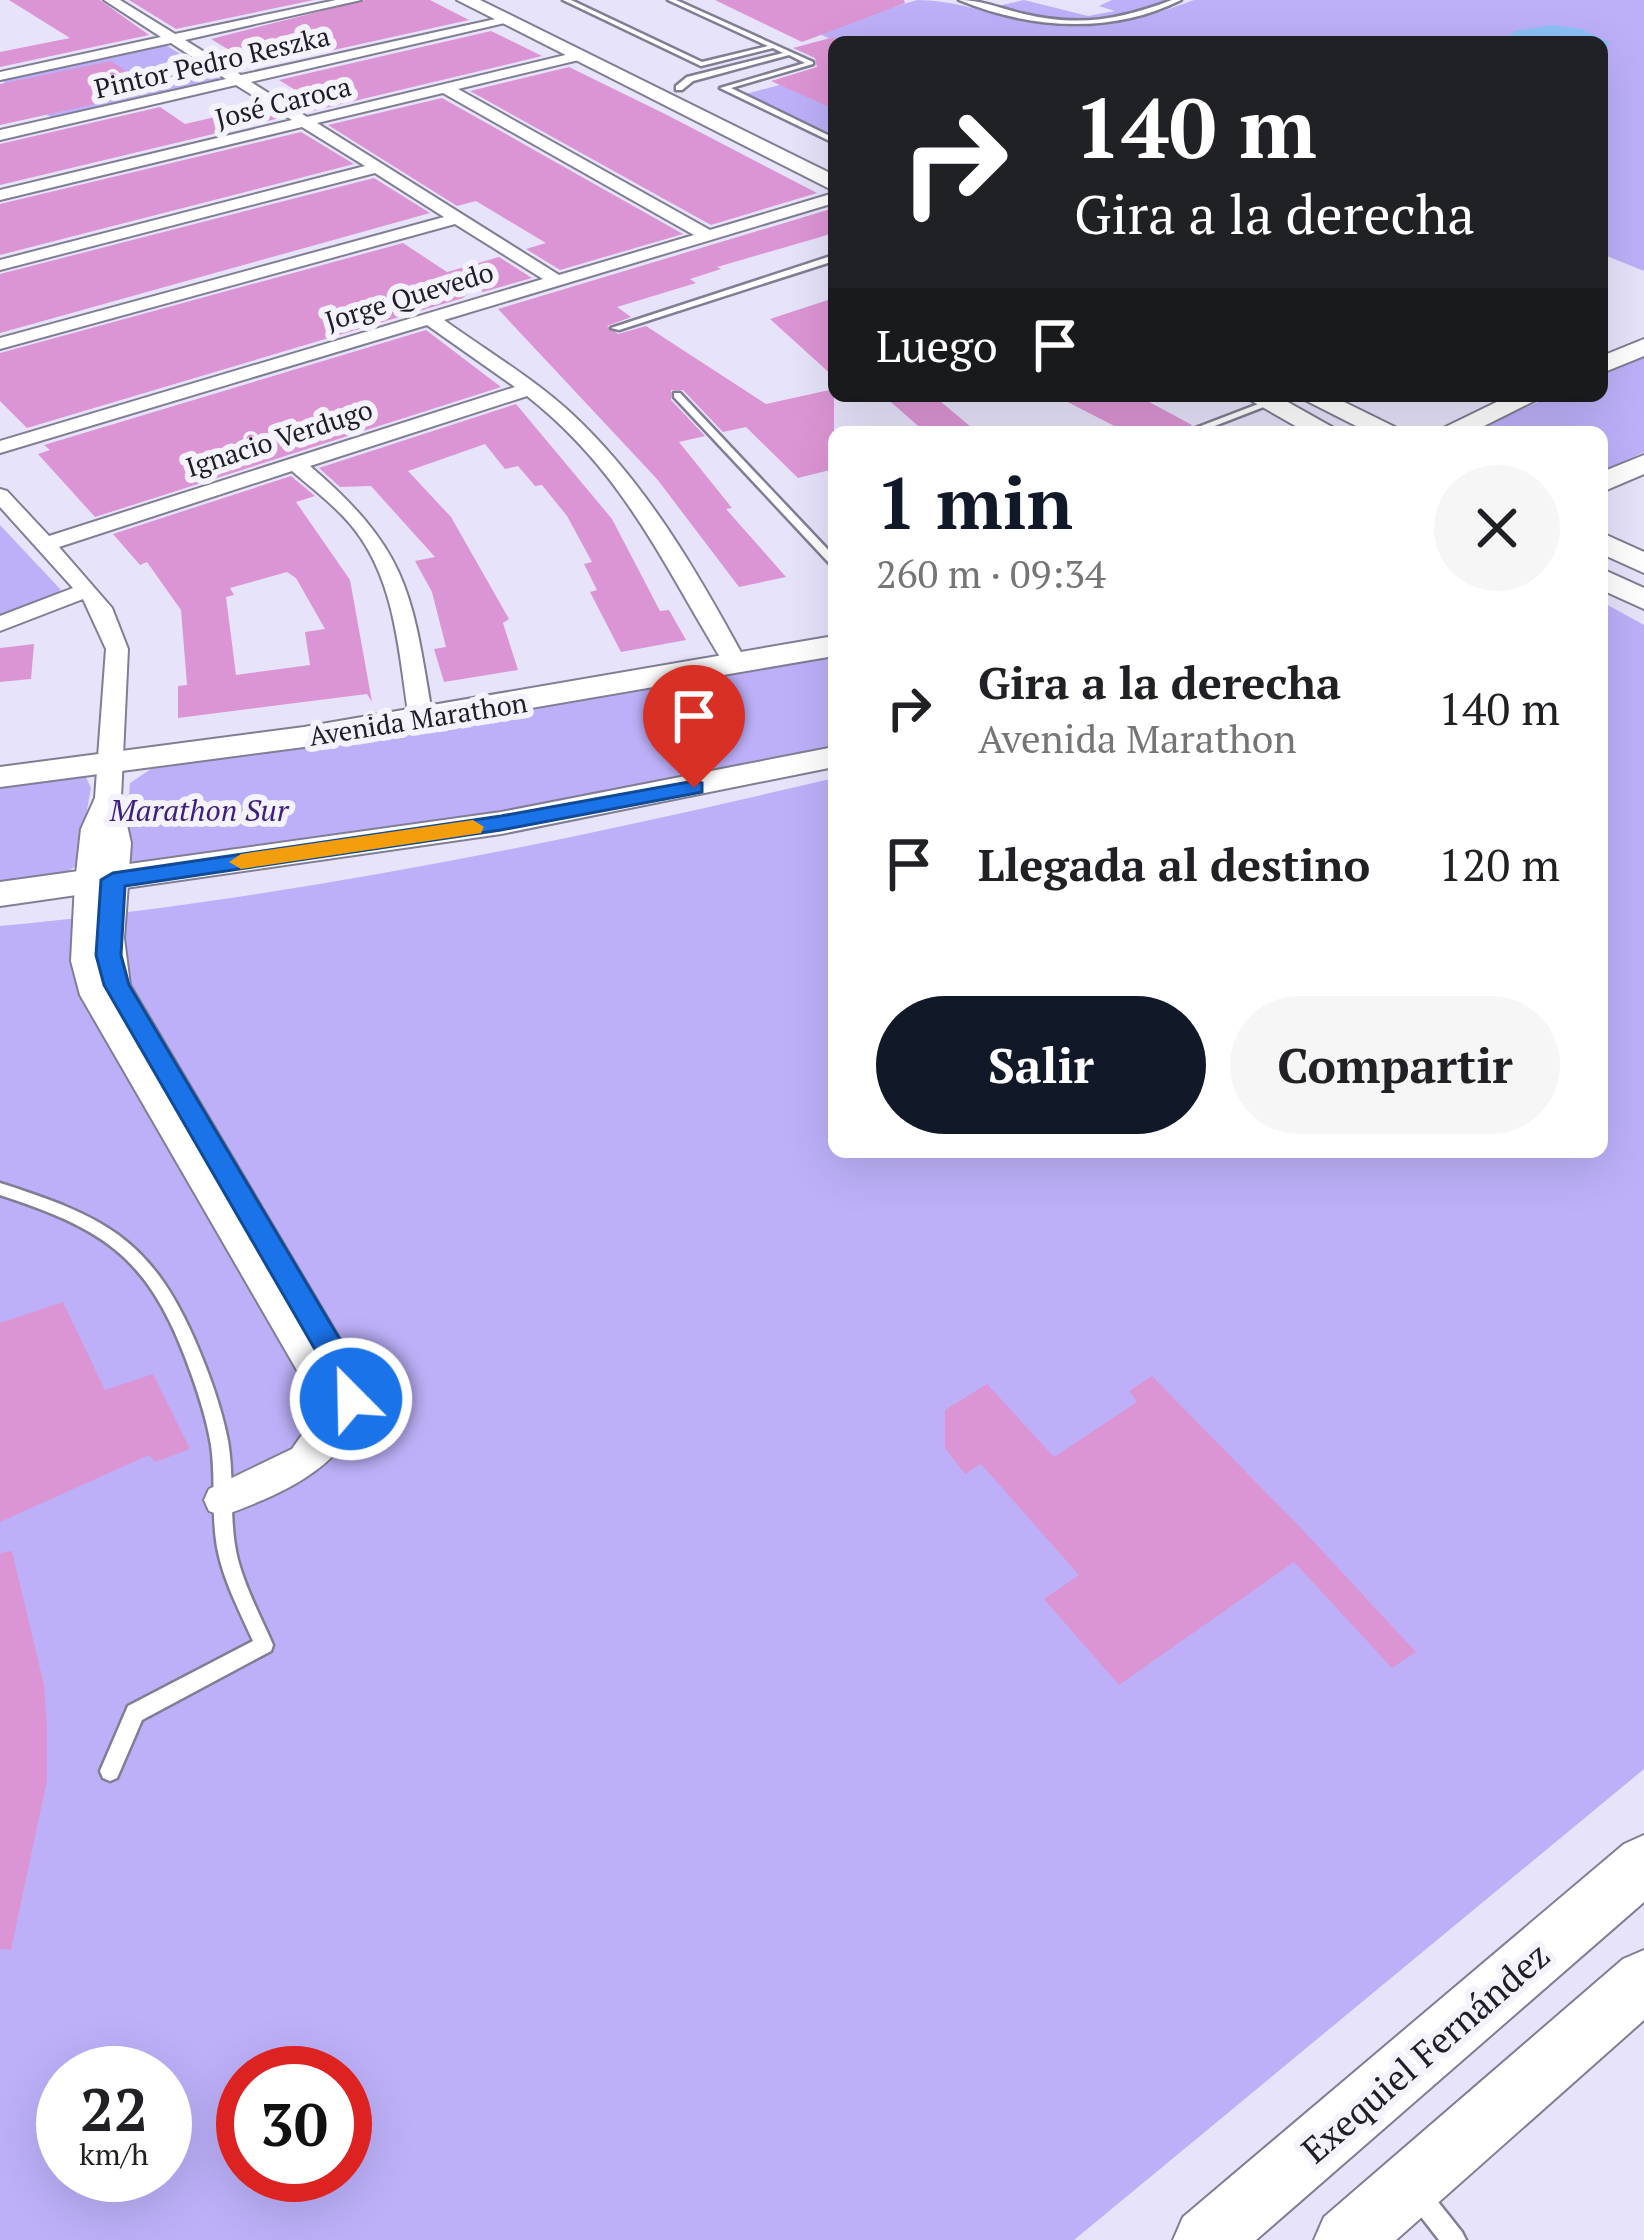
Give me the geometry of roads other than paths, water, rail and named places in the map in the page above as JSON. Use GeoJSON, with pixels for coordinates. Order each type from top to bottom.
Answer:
{"type":"FeatureCollection","features":[{"type":"Feature","properties":{"kind":"main road"},"geometry":{"type":"LineString","coordinates":[[466,0],[502,10],[679,88],[828,161]]}},
{"type":"Feature","properties":{"kind":"main road"},"geometry":{"type":"LineString","coordinates":[[502,10],[578,56],[828,181]]}},
{"type":"Feature","properties":{"kind":"main road"},"geometry":{"type":"LineString","coordinates":[[1608,362],[1644,346]]}},
{"type":"Feature","properties":{"kind":"main road"},"geometry":{"type":"LineString","coordinates":[[1269,402],[1315,426]]}},
{"type":"Feature","properties":{"kind":"main road"},"geometry":{"type":"LineString","coordinates":[[1324,402],[1378,426]]}},
{"type":"Feature","properties":{"kind":"main road"},"geometry":{"type":"LineString","coordinates":[[1463,426],[1518,402]]}},
{"type":"Feature","properties":{"kind":"main road"},"geometry":{"type":"LineString","coordinates":[[1608,480],[1644,463]]}},
{"type":"Feature","properties":{"kind":"main road"},"geometry":{"type":"LineString","coordinates":[[1608,545],[1644,564]]}},
{"type":"Feature","properties":{"kind":"main road"},"geometry":{"type":"LineString","coordinates":[[1608,581],[1644,600]]}},
{"type":"Feature","properties":{"kind":"main road","name":"Avenida Marathon"},"geometry":{"type":"LineString","coordinates":[[0,777],[109,780],[828,647]]}},
{"type":"Feature","properties":{"kind":"main road"},"geometry":{"type":"LineString","coordinates":[[0,894],[521,820],[828,758]]}},
{"type":"Feature","properties":{"kind":"main road","name":"Exequiel Fernández"},"geometry":{"type":"LineString","coordinates":[[1206,2240],[1644,1864]]}},
{"type":"Feature","properties":{"kind":"main road"},"geometry":{"type":"LineString","coordinates":[[1347,2240],[1644,1979]]}},
{"type":"Feature","properties":{"kind":"street"},"geometry":{"type":"LineString","coordinates":[[111,0],[556,280]]}},
{"type":"Feature","properties":{"kind":"street"},"geometry":{"type":"LineString","coordinates":[[289,0],[307,10]]}},
{"type":"Feature","properties":{"kind":"street"},"geometry":{"type":"LineString","coordinates":[[0,76],[354,0]]}},
{"type":"Feature","properties":{"kind":"street","name":"Pintor Pedro Reszka"},"geometry":{"type":"LineString","coordinates":[[0,135],[239,80],[502,10]]}},
{"type":"Feature","properties":{"kind":"street","name":"José Caroca"},"geometry":{"type":"LineString","coordinates":[[0,195],[578,56]]}},
{"type":"Feature","properties":{"kind":"street"},"geometry":{"type":"LineString","coordinates":[[445,88],[707,236]]}},
{"type":"Feature","properties":{"kind":"street"},"geometry":{"type":"LineString","coordinates":[[0,265],[377,168]]}},
{"type":"Feature","properties":{"kind":"street","name":"Jorge Quevedo"},"geometry":{"type":"LineString","coordinates":[[0,447],[828,200]]}},
{"type":"Feature","properties":{"kind":"street"},"geometry":{"type":"LineString","coordinates":[[0,344],[457,218]]}},
{"type":"Feature","properties":{"kind":"street"},"geometry":{"type":"LineString","coordinates":[[429,318],[528,389],[587,441],[652,517],[736,664]]}},
{"type":"Feature","properties":{"kind":"street","name":"Ignacio Verdugo"},"geometry":{"type":"LineString","coordinates":[[47,544],[528,389]]}},
{"type":"Feature","properties":{"kind":"street"},"geometry":{"type":"LineString","coordinates":[[296,464],[363,525],[383,557],[403,620],[421,719]]}},
{"type":"Feature","properties":{"kind":"street"},"geometry":{"type":"LineString","coordinates":[[0,495],[101,608],[117,649],[109,780],[94,829],[101,882],[85,961],[94,995],[329,1397],[331,1420],[310,1457],[222,1500]]}},
{"type":"Feature","properties":{"kind":"street"},"geometry":{"type":"LineString","coordinates":[[0,624],[87,590]]}},
{"type":"Feature","properties":{"kind":"lane"},"geometry":{"type":"LineString","coordinates":[[566,0],[701,64],[773,46]]}},
{"type":"Feature","properties":{"kind":"lane"},"geometry":{"type":"LineString","coordinates":[[670,0],[811,63],[724,88],[828,138]]}},
{"type":"Feature","properties":{"kind":"lane"},"geometry":{"type":"LineString","coordinates":[[962,0],[1045,21],[1085,25],[1122,22],[1178,0]]}},
{"type":"Feature","properties":{"kind":"lane"},"geometry":{"type":"LineString","coordinates":[[762,49],[794,64],[789,68]]}},
{"type":"Feature","properties":{"kind":"lane"},"geometry":{"type":"LineString","coordinates":[[679,88],[690,79],[790,53]]}},
{"type":"Feature","properties":{"kind":"lane"},"geometry":{"type":"LineString","coordinates":[[616,328],[828,260]]}},
{"type":"Feature","properties":{"kind":"lane"},"geometry":{"type":"LineString","coordinates":[[677,395],[828,556]]}},
{"type":"Feature","properties":{"kind":"lane"},"geometry":{"type":"LineString","coordinates":[[1203,426],[1256,402]]}},
{"type":"Feature","properties":{"kind":"lane"},"geometry":{"type":"LineString","coordinates":[[0,1189],[60,1211],[106,1235],[145,1267],[184,1336],[212,1408],[224,1476],[228,1560],[265,1645],[134,1713],[110,1771]]}},
{"type":"Feature","properties":{"kind":"lane"},"geometry":{"type":"LineString","coordinates":[[1410,2184],[1454,2240]]}},
{"type":"Feature","properties":{"kind":"water"},"geometry":{"type":"Polygon","coordinates":[[[1553,25],[1596,36],[1509,36],[1553,25]]]}},
{"type":"Feature","properties":{"kind":"park label","name":"Marathon Sur"},"geometry":{"type":"Point","coordinates":[199,810]}}]}
